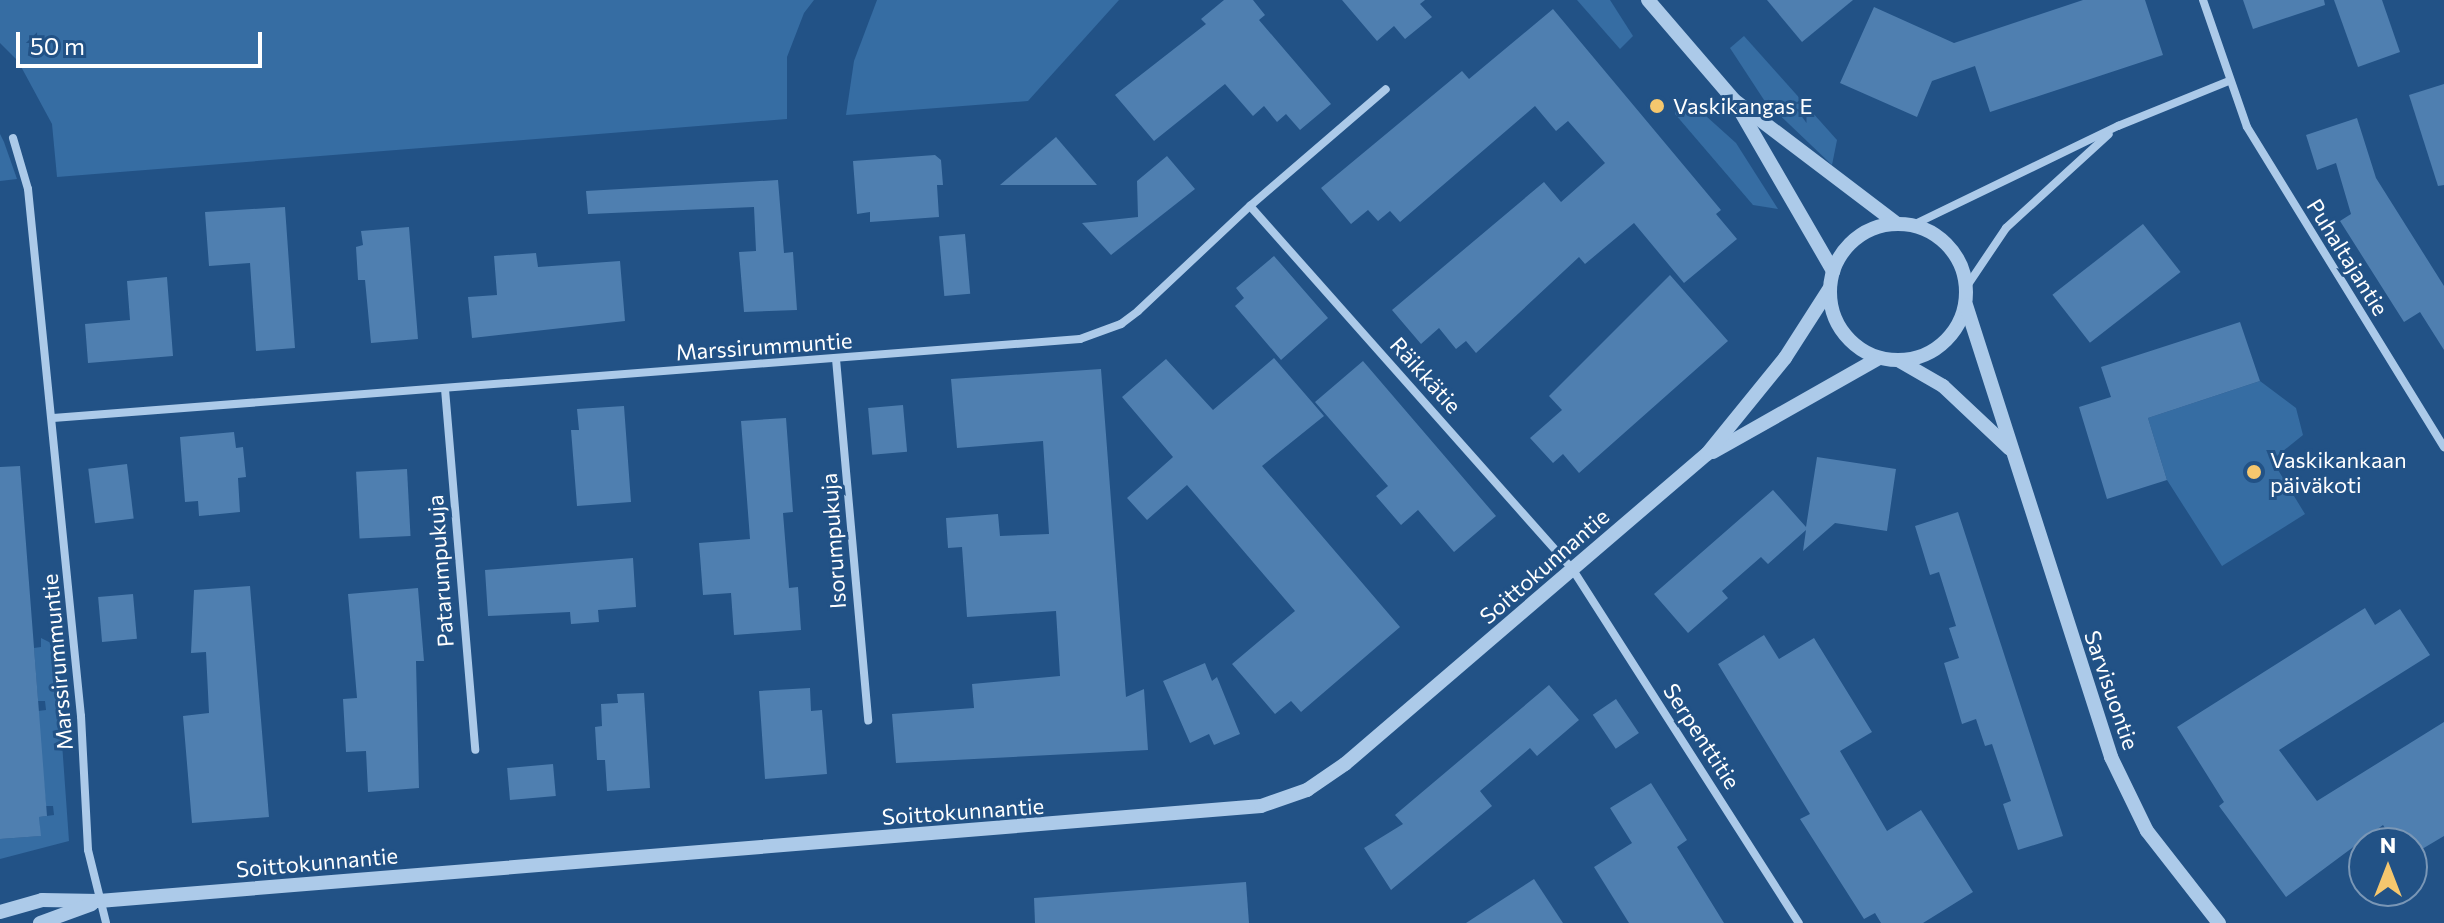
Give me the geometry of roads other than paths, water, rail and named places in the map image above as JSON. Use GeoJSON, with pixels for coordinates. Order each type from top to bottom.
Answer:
{"type":"FeatureCollection","features":[{"type":"Feature","properties":{"kind":"street"},"geometry":{"type":"LineString","coordinates":[[1648,0],[1734,100],[1833,271]]}},
{"type":"Feature","properties":{"kind":"street","name":"Puhaltajantie"},"geometry":{"type":"LineString","coordinates":[[2203,0],[2247,127],[2444,447]]}},
{"type":"Feature","properties":{"kind":"street"},"geometry":{"type":"LineString","coordinates":[[1913,225],[2118,126],[2229,81]]}},
{"type":"Feature","properties":{"kind":"street","name":"Marssirummuntie"},"geometry":{"type":"LineString","coordinates":[[53,418],[1051,343],[1102,332],[1138,311],[1250,206],[1386,89]]}},
{"type":"Feature","properties":{"kind":"street"},"geometry":{"type":"LineString","coordinates":[[1734,100],[1896,223]]}},
{"type":"Feature","properties":{"kind":"street"},"geometry":{"type":"LineString","coordinates":[[1967,286],[2006,228],[2118,126]]}},
{"type":"Feature","properties":{"kind":"street","name":"Marssirummuntie"},"geometry":{"type":"LineString","coordinates":[[13,138],[28,189],[53,418],[88,850],[106,923]]}},
{"type":"Feature","properties":{"kind":"street","name":"Räikkätie"},"geometry":{"type":"LineString","coordinates":[[1250,206],[1573,570]]}},
{"type":"Feature","properties":{"kind":"street"},"geometry":{"type":"LineString","coordinates":[[1880,225],[1913,225],[1953,250],[1967,286],[1966,305],[1942,344],[1917,358],[1879,358],[1847,338],[1834,315],[1830,288],[1833,271],[1852,241],[1880,225]]}},
{"type":"Feature","properties":{"kind":"street","name":"Soittokunnantie"},"geometry":{"type":"LineString","coordinates":[[0,912],[42,900],[99,901],[1247,809],[1307,790],[1345,764],[1707,454],[1785,358],[1830,288]]}},
{"type":"Feature","properties":{"kind":"street","name":"Sarvisuontie"},"geometry":{"type":"LineString","coordinates":[[1966,305],[2009,448],[2128,798],[2163,853],[2219,923]]}},
{"type":"Feature","properties":{"kind":"street","name":"Soittokunnantie"},"geometry":{"type":"LineString","coordinates":[[1707,454],[1879,358]]}},
{"type":"Feature","properties":{"kind":"street","name":"Isorumpukuja"},"geometry":{"type":"LineString","coordinates":[[836,359],[868,721]]}},
{"type":"Feature","properties":{"kind":"street","name":"Sarvisuontie"},"geometry":{"type":"LineString","coordinates":[[1898,360],[1943,386],[2009,448]]}},
{"type":"Feature","properties":{"kind":"street","name":"Patarumpukuja"},"geometry":{"type":"LineString","coordinates":[[445,389],[475,750]]}},
{"type":"Feature","properties":{"kind":"street","name":"Serpenttitie"},"geometry":{"type":"LineString","coordinates":[[1573,570],[1799,923]]}},
{"type":"Feature","properties":{"kind":"street","name":"Soittokunnantie"},"geometry":{"type":"LineString","coordinates":[[40,923],[99,901]]}},
{"type":"Feature","properties":{"kind":"place","name":"Vaskikangas E"},"geometry":{"type":"Point","coordinates":[1657,106]}},
{"type":"Feature","properties":{"kind":"place","name":"Vaskikankaan päiväkoti"},"geometry":{"type":"Point","coordinates":[2254,472]}}]}
